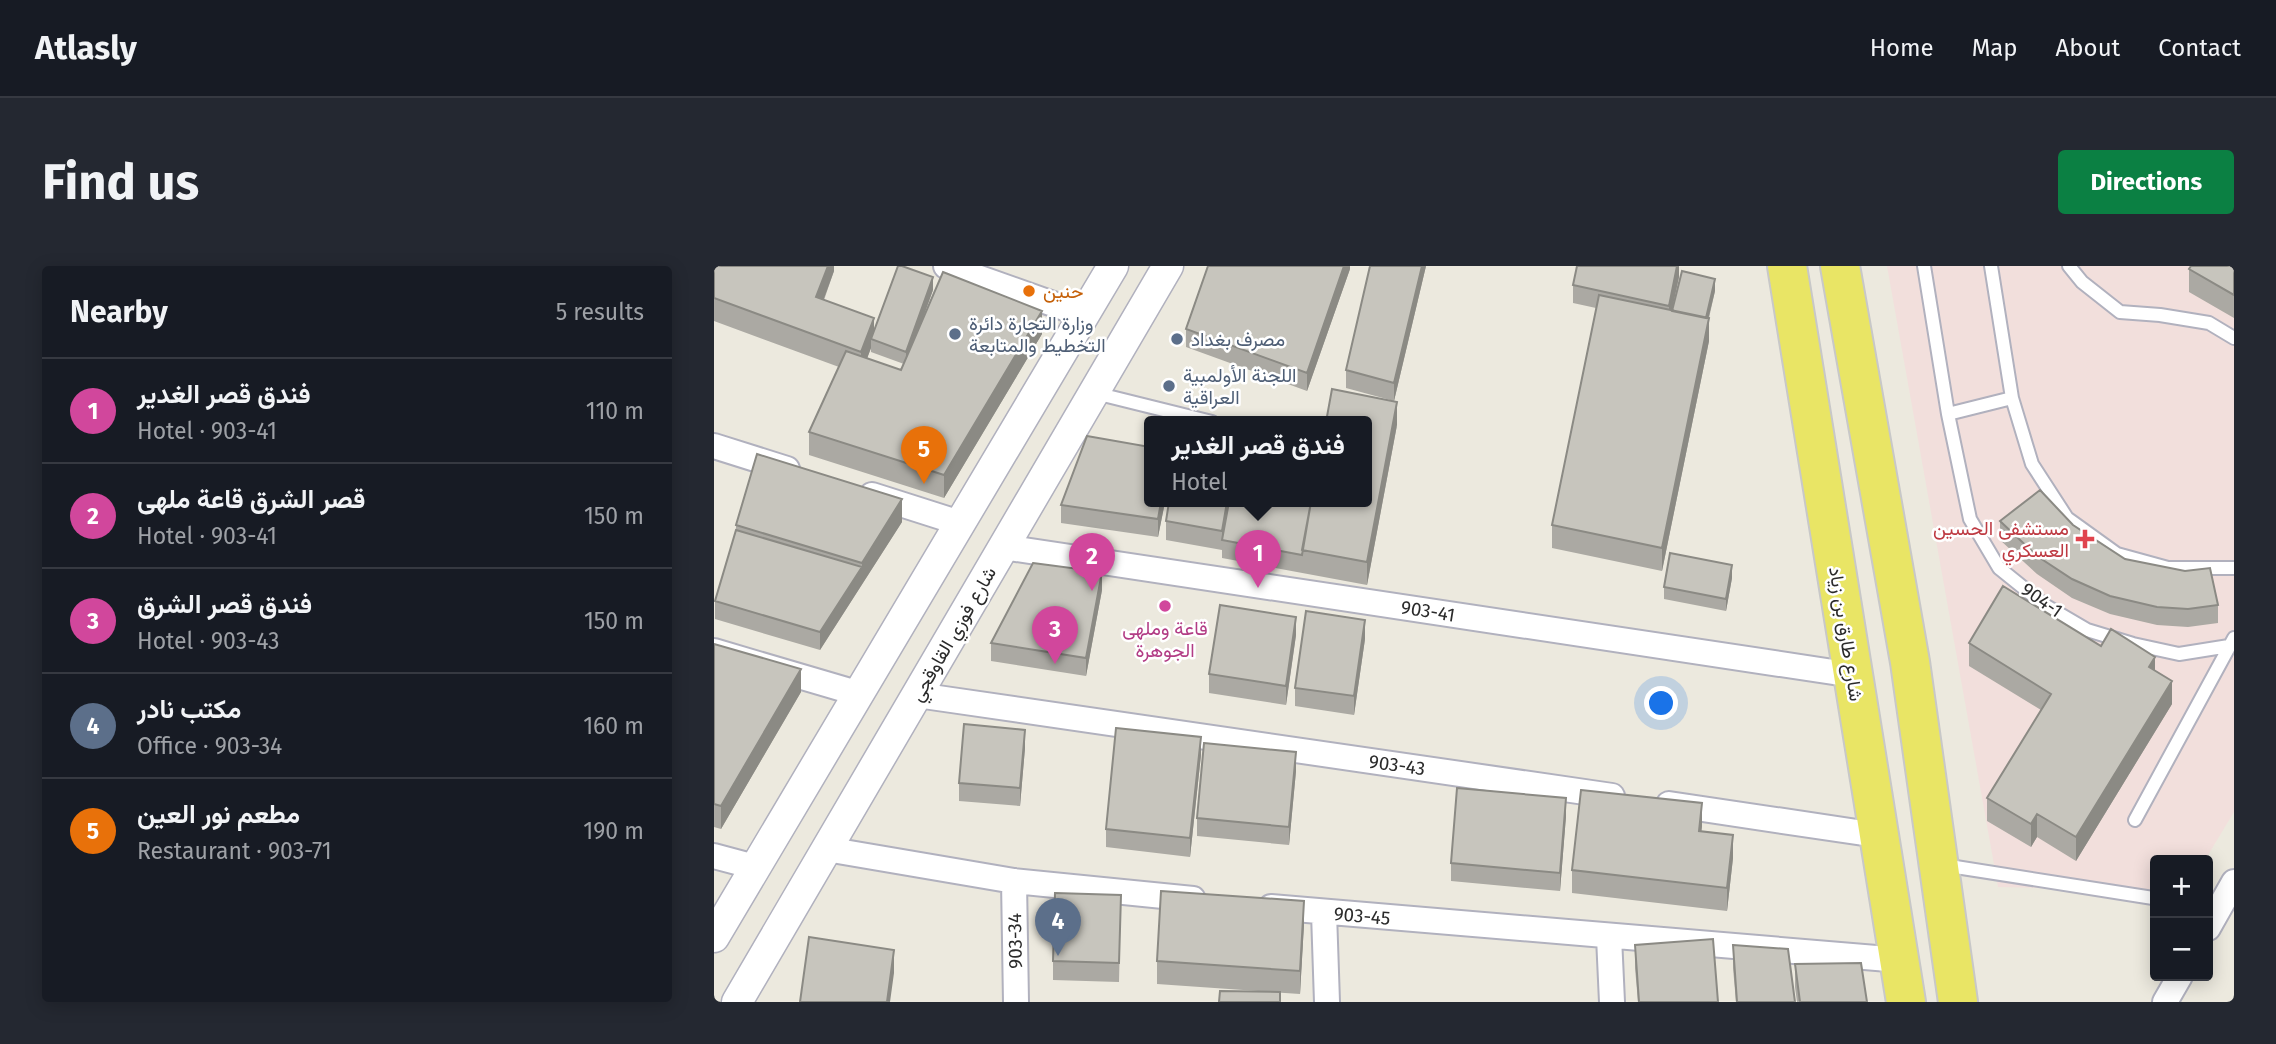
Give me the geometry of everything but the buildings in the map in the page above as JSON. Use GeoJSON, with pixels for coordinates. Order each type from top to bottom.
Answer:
{"type":"FeatureCollection","features":[{"type":"Feature","properties":{"kind":"main road","name":"شارع طارق بن زياد"},"geometry":{"type":"LineString","coordinates":[[1787,266],[1906,1002]]}},
{"type":"Feature","properties":{"kind":"main road"},"geometry":{"type":"LineString","coordinates":[[1840,266],[1910,662],[1939,864],[1963,999]]}},
{"type":"Feature","properties":{"kind":"street"},"geometry":{"type":"LineString","coordinates":[[946,266],[1084,316]]}},
{"type":"Feature","properties":{"kind":"street"},"geometry":{"type":"LineString","coordinates":[[714,937],[1113,266]]}},
{"type":"Feature","properties":{"kind":"street","name":"شارع فوزي القاوقجي"},"geometry":{"type":"LineString","coordinates":[[737,1002],[1168,266]]}},
{"type":"Feature","properties":{"kind":"street"},"geometry":{"type":"LineString","coordinates":[[714,446],[805,474]]}},
{"type":"Feature","properties":{"kind":"street"},"geometry":{"type":"LineString","coordinates":[[844,486],[960,523]]}},
{"type":"Feature","properties":{"kind":"street","name":"903-41"},"geometry":{"type":"LineString","coordinates":[[1003,547],[1853,675]]}},
{"type":"Feature","properties":{"kind":"street"},"geometry":{"type":"LineString","coordinates":[[714,651],[860,694]]}},
{"type":"Feature","properties":{"kind":"street","name":"903-43"},"geometry":{"type":"LineString","coordinates":[[917,695],[1877,835]]}},
{"type":"Feature","properties":{"kind":"street"},"geometry":{"type":"LineString","coordinates":[[827,849],[1014,881],[1216,902]]}},
{"type":"Feature","properties":{"kind":"street"},"geometry":{"type":"LineString","coordinates":[[714,856],[755,867]]}},
{"type":"Feature","properties":{"kind":"street","name":"903-34"},"geometry":{"type":"LineString","coordinates":[[1014,881],[1016,1002]]}},
{"type":"Feature","properties":{"kind":"street"},"geometry":{"type":"LineString","coordinates":[[2213,919],[2234,882]]}},
{"type":"Feature","properties":{"kind":"street","name":"903-45"},"geometry":{"type":"LineString","coordinates":[[1243,905],[1900,960]]}},
{"type":"Feature","properties":{"kind":"street"},"geometry":{"type":"LineString","coordinates":[[1324,913],[1327,1002]]}},
{"type":"Feature","properties":{"kind":"street"},"geometry":{"type":"LineString","coordinates":[[1609,937],[1612,1002]]}},
{"type":"Feature","properties":{"kind":"street"},"geometry":{"type":"LineString","coordinates":[[2165,1002],[2177,981]]}},
{"type":"Feature","properties":{"kind":"lane","name":"904-1"},"geometry":{"type":"LineString","coordinates":[[1924,266],[1948,414],[1970,519],[1999,568],[2046,606],[2087,630],[2133,645],[2179,654],[2232,642]]}},
{"type":"Feature","properties":{"kind":"lane"},"geometry":{"type":"LineString","coordinates":[[1991,266],[2011,398],[2032,464],[2067,518],[2117,554],[2168,568],[2234,568]]}},
{"type":"Feature","properties":{"kind":"lane"},"geometry":{"type":"LineString","coordinates":[[2069,266],[2082,282],[2120,312],[2209,323],[2234,338]]}},
{"type":"Feature","properties":{"kind":"lane"},"geometry":{"type":"LineString","coordinates":[[1094,393],[1188,416]]}},
{"type":"Feature","properties":{"kind":"lane"},"geometry":{"type":"LineString","coordinates":[[1948,414],[2011,398]]}},
{"type":"Feature","properties":{"kind":"lane"},"geometry":{"type":"LineString","coordinates":[[2135,820],[2232,642]]}},
{"type":"Feature","properties":{"kind":"lane"},"geometry":{"type":"LineString","coordinates":[[1939,864],[2150,898]]}},
{"type":"Feature","properties":{"kind":"shaded area","name":"مستشفى الحسين العسكري"},"geometry":{"type":"Polygon","coordinates":[[[1887,266],[2234,266],[2234,812],[2208,855],[2150,855],[2150,890],[1998,887],[1887,266]]]}},
{"type":"Feature","properties":{"kind":"place","name":"حنين"},"geometry":{"type":"Point","coordinates":[1029,291]}},
{"type":"Feature","properties":{"kind":"place","name":"وزارة التجارة دائرة التخطيط والمتابعة"},"geometry":{"type":"Point","coordinates":[955,334]}},
{"type":"Feature","properties":{"kind":"place","name":"مصرف بغداد"},"geometry":{"type":"Point","coordinates":[1177,339]}},
{"type":"Feature","properties":{"kind":"place","name":"اللجنة الأولمبية العراقية"},"geometry":{"type":"Point","coordinates":[1169,386]}},
{"type":"Feature","properties":{"kind":"place","name":"مطعم نور العين"},"geometry":{"type":"Point","coordinates":[924,484]}},
{"type":"Feature","properties":{"kind":"place","name":"مستشفى الحسين العسكري"},"geometry":{"type":"Point","coordinates":[2085,539]}},
{"type":"Feature","properties":{"kind":"place","name":"فندق قصر الغدير"},"geometry":{"type":"Point","coordinates":[1258,588]}},
{"type":"Feature","properties":{"kind":"place","name":"قصر الشرق قاعة ملهى"},"geometry":{"type":"Point","coordinates":[1092,591]}},
{"type":"Feature","properties":{"kind":"place","name":"قاعة وملهى الجوهرة"},"geometry":{"type":"Point","coordinates":[1165,606]}},
{"type":"Feature","properties":{"kind":"place","name":"فندق قصر الشرق"},"geometry":{"type":"Point","coordinates":[1055,664]}},
{"type":"Feature","properties":{"kind":"place","name":"مكتب نادر"},"geometry":{"type":"Point","coordinates":[1058,956]}}]}
